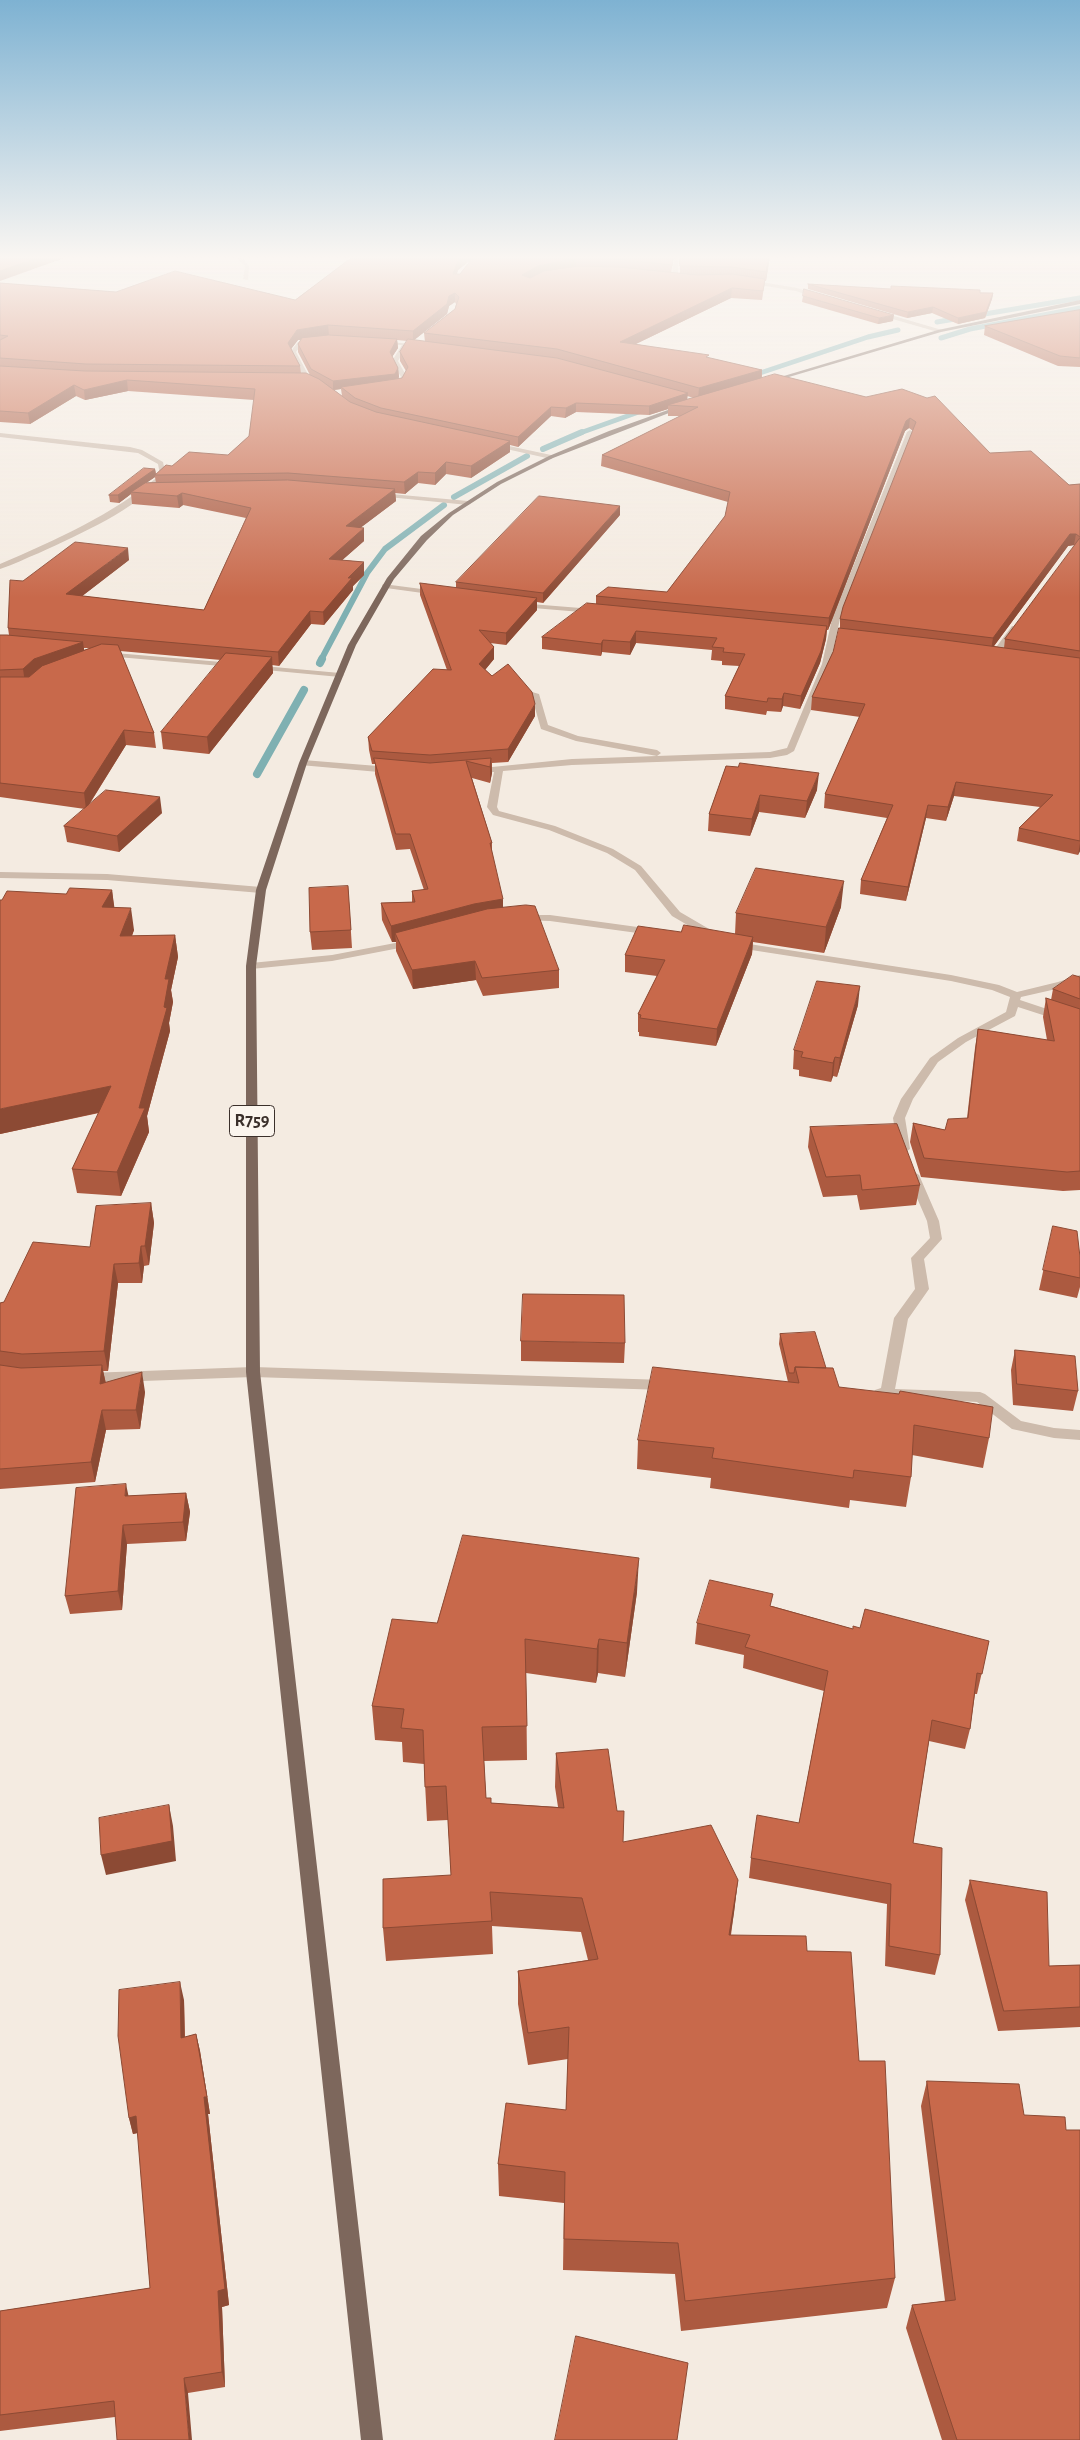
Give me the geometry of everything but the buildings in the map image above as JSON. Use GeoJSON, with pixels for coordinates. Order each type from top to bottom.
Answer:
{"type":"FeatureCollection","features":[{"type":"Feature","properties":{"kind":"main road"},"geometry":{"type":"LineString","coordinates":[[755,386],[809,370]]}},
{"type":"Feature","properties":{"kind":"main road","name":"R759"},"geometry":{"type":"LineString","coordinates":[[372,2440],[253,1372],[251,966],[261,890],[303,763],[352,645],[386,586],[424,538],[450,514],[499,483],[551,457],[611,432],[699,402]]}},
{"type":"Feature","properties":{"kind":"street"},"geometry":{"type":"LineString","coordinates":[[301,370],[305,380],[315,383]]}},
{"type":"Feature","properties":{"kind":"street"},"geometry":{"type":"LineString","coordinates":[[392,387],[400,385],[404,378],[399,370]]}},
{"type":"Feature","properties":{"kind":"street"},"geometry":{"type":"LineString","coordinates":[[462,772],[572,762],[770,755],[784,753],[790,749],[795,742],[806,707],[826,664],[836,619],[910,432]]}},
{"type":"Feature","properties":{"kind":"street"},"geometry":{"type":"LineString","coordinates":[[0,435],[140,451],[161,463],[163,476],[146,491],[72,536],[0,567]]}},
{"type":"Feature","properties":{"kind":"street"},"geometry":{"type":"LineString","coordinates":[[484,442],[551,457]]}},
{"type":"Feature","properties":{"kind":"street"},"geometry":{"type":"LineString","coordinates":[[146,491],[156,490]]}},
{"type":"Feature","properties":{"kind":"street"},"geometry":{"type":"LineString","coordinates":[[372,495],[468,503]]}},
{"type":"Feature","properties":{"kind":"street"},"geometry":{"type":"LineString","coordinates":[[386,586],[444,594]]}},
{"type":"Feature","properties":{"kind":"street"},"geometry":{"type":"LineString","coordinates":[[511,603],[600,612]]}},
{"type":"Feature","properties":{"kind":"street"},"geometry":{"type":"LineString","coordinates":[[986,653],[1000,655],[1018,624]]}},
{"type":"Feature","properties":{"kind":"street"},"geometry":{"type":"LineString","coordinates":[[824,634],[842,636]]}},
{"type":"Feature","properties":{"kind":"street"},"geometry":{"type":"LineString","coordinates":[[100,654],[340,675]]}},
{"type":"Feature","properties":{"kind":"street"},"geometry":{"type":"LineString","coordinates":[[535,694],[544,727],[559,734],[688,758]]}},
{"type":"Feature","properties":{"kind":"street"},"geometry":{"type":"LineString","coordinates":[[303,763],[402,771]]}},
{"type":"Feature","properties":{"kind":"street"},"geometry":{"type":"LineString","coordinates":[[499,769],[492,808],[496,813],[552,828],[610,852],[638,868],[676,914],[707,933],[750,947]]}},
{"type":"Feature","properties":{"kind":"street"},"geometry":{"type":"LineString","coordinates":[[0,875],[108,878],[261,890]]}},
{"type":"Feature","properties":{"kind":"street"},"geometry":{"type":"LineString","coordinates":[[507,919],[550,918],[663,933]]}},
{"type":"Feature","properties":{"kind":"street"},"geometry":{"type":"LineString","coordinates":[[692,938],[951,978],[996,987],[1016,998],[1080,1024]]}},
{"type":"Feature","properties":{"kind":"street"},"geometry":{"type":"LineString","coordinates":[[251,966],[332,958],[398,947],[424,939]]}},
{"type":"Feature","properties":{"kind":"street"},"geometry":{"type":"LineString","coordinates":[[1016,998],[1080,978]]}},
{"type":"Feature","properties":{"kind":"street"},"geometry":{"type":"LineString","coordinates":[[887,1393],[901,1318],[922,1289],[917,1258],[936,1239],[933,1221],[908,1163],[902,1142],[899,1118],[908,1099],[934,1060],[962,1040],[1011,1014],[1016,998]]}},
{"type":"Feature","properties":{"kind":"street"},"geometry":{"type":"LineString","coordinates":[[75,1379],[253,1372],[679,1386]]}},
{"type":"Feature","properties":{"kind":"street"},"geometry":{"type":"LineString","coordinates":[[867,1392],[980,1397],[1017,1425],[1054,1433],[1080,1435]]}},
{"type":"Feature","properties":{"kind":"waterway"},"geometry":{"type":"LineString","coordinates":[[748,377],[769,370]]}},
{"type":"Feature","properties":{"kind":"waterway"},"geometry":{"type":"LineString","coordinates":[[580,433],[647,409]]}},
{"type":"Feature","properties":{"kind":"waterway"},"geometry":{"type":"LineString","coordinates":[[543,449],[582,432]]}},
{"type":"Feature","properties":{"kind":"waterway"},"geometry":{"type":"LineString","coordinates":[[454,497],[527,456]]}},
{"type":"Feature","properties":{"kind":"waterway"},"geometry":{"type":"LineString","coordinates":[[321,660],[367,573],[385,549],[444,505]]}},
{"type":"Feature","properties":{"kind":"waterway"},"geometry":{"type":"LineString","coordinates":[[320,663],[322,659]]}},
{"type":"Feature","properties":{"kind":"waterway"},"geometry":{"type":"LineString","coordinates":[[257,774],[304,690]]}}]}
